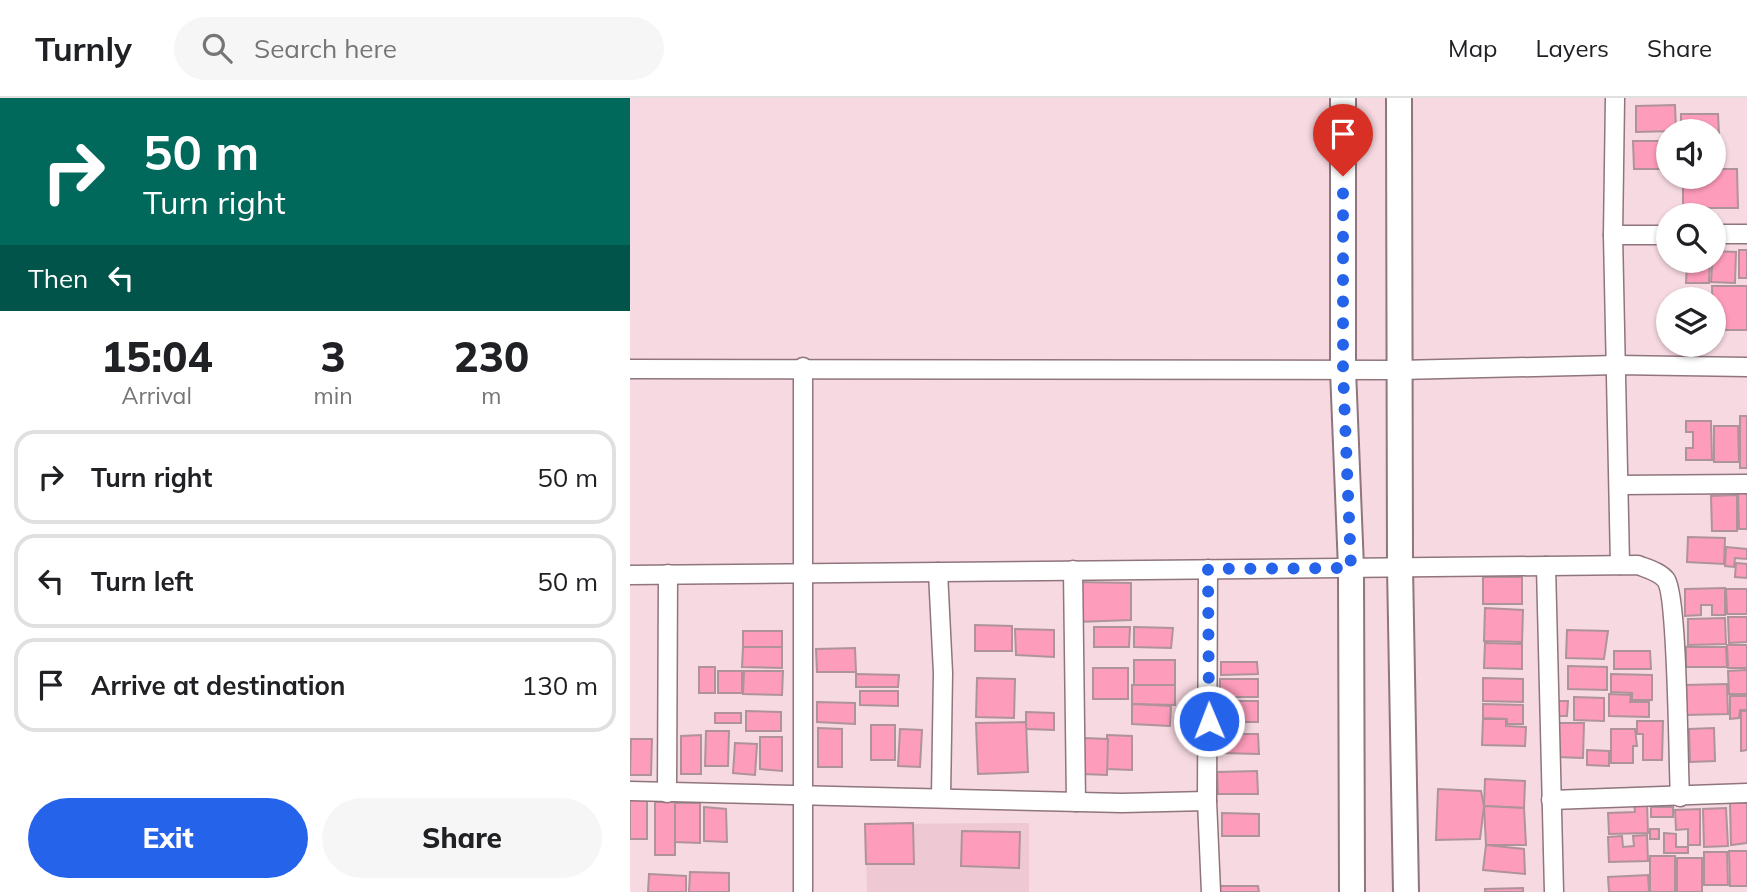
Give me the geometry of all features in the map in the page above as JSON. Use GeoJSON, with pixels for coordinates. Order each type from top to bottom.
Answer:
{"type":"FeatureCollection","features":[{"type":"Feature","properties":{"kind":"main road"},"geometry":{"type":"LineString","coordinates":[[1343,98],[1343,370],[1351,568],[1352,892]]}},
{"type":"Feature","properties":{"kind":"main road"},"geometry":{"type":"LineString","coordinates":[[1399,98],[1400,567],[1406,892]]}},
{"type":"Feature","properties":{"kind":"street"},"geometry":{"type":"LineString","coordinates":[[1615,98],[1613,235],[1620,565]]}},
{"type":"Feature","properties":{"kind":"street"},"geometry":{"type":"LineString","coordinates":[[1726,234],[1747,234]]}},
{"type":"Feature","properties":{"kind":"street"},"geometry":{"type":"LineString","coordinates":[[1613,235],[1656,235]]}},
{"type":"Feature","properties":{"kind":"street"},"geometry":{"type":"LineString","coordinates":[[630,369],[803,367],[1399,370],[1617,365],[1747,367]]}},
{"type":"Feature","properties":{"kind":"street"},"geometry":{"type":"LineString","coordinates":[[803,367],[800,796],[803,892]]}},
{"type":"Feature","properties":{"kind":"street"},"geometry":{"type":"LineString","coordinates":[[1619,485],[1747,484]]}},
{"type":"Feature","properties":{"kind":"street"},"geometry":{"type":"LineString","coordinates":[[630,575],[1638,565],[1655,572],[1665,579],[1670,587],[1674,618],[1680,797]]}},
{"type":"Feature","properties":{"kind":"street"},"geometry":{"type":"LineString","coordinates":[[1546,566],[1554,892]]}},
{"type":"Feature","properties":{"kind":"street"},"geometry":{"type":"LineString","coordinates":[[1208,569],[1207,801],[1211,892]]}},
{"type":"Feature","properties":{"kind":"street"},"geometry":{"type":"LineString","coordinates":[[1073,570],[1076,802]]}},
{"type":"Feature","properties":{"kind":"street"},"geometry":{"type":"LineString","coordinates":[[938,572],[943,673],[941,797]]}},
{"type":"Feature","properties":{"kind":"street"},"geometry":{"type":"LineString","coordinates":[[667,793],[668,574]]}},
{"type":"Feature","properties":{"kind":"street"},"geometry":{"type":"LineString","coordinates":[[630,791],[1076,802],[1207,801]]}},
{"type":"Feature","properties":{"kind":"street"},"geometry":{"type":"LineString","coordinates":[[1551,800],[1747,793]]}},
{"type":"Feature","properties":{"kind":"shaded area"},"geometry":{"type":"Polygon","coordinates":[[[1029,823],[1029,892],[867,892],[865,824],[1029,823]]]}},
{"type":"Feature","properties":{"kind":"building"},"geometry":{"type":"Polygon","coordinates":[[[1675,105],[1676,119],[1656,119],[1656,132],[1636,132],[1636,106],[1675,105]]]}},
{"type":"Feature","properties":{"kind":"building"},"geometry":{"type":"Polygon","coordinates":[[[1681,114],[1718,114],[1718,119],[1681,119],[1681,114]]]}},
{"type":"Feature","properties":{"kind":"building"},"geometry":{"type":"Polygon","coordinates":[[[1633,141],[1656,141],[1656,169],[1634,169],[1633,141]]]}},
{"type":"Feature","properties":{"kind":"building"},"geometry":{"type":"Polygon","coordinates":[[[1726,169],[1737,169],[1738,208],[1726,208],[1726,203],[1683,203],[1683,189],[1726,189],[1726,169]]]}},
{"type":"Feature","properties":{"kind":"building"},"geometry":{"type":"Polygon","coordinates":[[[1739,250],[1747,250],[1747,278],[1739,278],[1739,250]]]}},
{"type":"Feature","properties":{"kind":"building"},"geometry":{"type":"Polygon","coordinates":[[[1726,252],[1736,252],[1735,283],[1711,282],[1712,273],[1726,273],[1726,252]]]}},
{"type":"Feature","properties":{"kind":"building"},"geometry":{"type":"Polygon","coordinates":[[[1686,273],[1709,273],[1709,283],[1686,283],[1686,273]]]}},
{"type":"Feature","properties":{"kind":"building"},"geometry":{"type":"Polygon","coordinates":[[[1747,286],[1747,330],[1726,330],[1726,287],[1712,287],[1747,286]]]}},
{"type":"Feature","properties":{"kind":"building"},"geometry":{"type":"Polygon","coordinates":[[[1740,416],[1747,416],[1747,468],[1740,468],[1740,416]]]}},
{"type":"Feature","properties":{"kind":"building"},"geometry":{"type":"Polygon","coordinates":[[[1686,421],[1711,421],[1712,460],[1686,460],[1686,448],[1693,448],[1693,432],[1686,432],[1686,421]]]}},
{"type":"Feature","properties":{"kind":"building"},"geometry":{"type":"Polygon","coordinates":[[[1714,426],[1738,426],[1739,462],[1714,462],[1714,426]]]}},
{"type":"Feature","properties":{"kind":"building"},"geometry":{"type":"Polygon","coordinates":[[[1738,492],[1747,492],[1747,529],[1739,529],[1738,492]]]}},
{"type":"Feature","properties":{"kind":"building"},"geometry":{"type":"Polygon","coordinates":[[[1737,495],[1737,531],[1712,531],[1711,496],[1737,495]]]}},
{"type":"Feature","properties":{"kind":"building"},"geometry":{"type":"Polygon","coordinates":[[[1688,537],[1725,538],[1724,564],[1687,562],[1688,537]]]}},
{"type":"Feature","properties":{"kind":"building"},"geometry":{"type":"Polygon","coordinates":[[[1726,547],[1747,549],[1747,559],[1735,558],[1734,567],[1725,566],[1726,547]]]}},
{"type":"Feature","properties":{"kind":"building"},"geometry":{"type":"Polygon","coordinates":[[[1736,563],[1747,564],[1747,578],[1735,577],[1736,563]]]}},
{"type":"Feature","properties":{"kind":"building"},"geometry":{"type":"Polygon","coordinates":[[[1483,577],[1522,577],[1522,604],[1483,604],[1483,577]]]}},
{"type":"Feature","properties":{"kind":"building"},"geometry":{"type":"Polygon","coordinates":[[[1076,582],[1131,583],[1131,620],[1076,622],[1076,582]]]}},
{"type":"Feature","properties":{"kind":"building"},"geometry":{"type":"Polygon","coordinates":[[[1725,588],[1725,615],[1712,615],[1712,605],[1701,605],[1701,615],[1685,616],[1685,589],[1725,588]]]}},
{"type":"Feature","properties":{"kind":"building"},"geometry":{"type":"Polygon","coordinates":[[[1726,589],[1747,589],[1747,614],[1727,614],[1726,589]]]}},
{"type":"Feature","properties":{"kind":"building"},"geometry":{"type":"Polygon","coordinates":[[[1485,608],[1523,610],[1522,642],[1484,641],[1485,608]]]}},
{"type":"Feature","properties":{"kind":"building"},"geometry":{"type":"Polygon","coordinates":[[[1728,617],[1747,617],[1747,642],[1729,643],[1728,617]]]}},
{"type":"Feature","properties":{"kind":"building"},"geometry":{"type":"Polygon","coordinates":[[[1725,618],[1726,644],[1688,645],[1688,619],[1725,618]]]}},
{"type":"Feature","properties":{"kind":"building"},"geometry":{"type":"Polygon","coordinates":[[[975,625],[1012,626],[1012,651],[975,651],[975,625]]]}},
{"type":"Feature","properties":{"kind":"building"},"geometry":{"type":"Polygon","coordinates":[[[1094,627],[1130,627],[1129,647],[1094,647],[1094,627]]]}},
{"type":"Feature","properties":{"kind":"building"},"geometry":{"type":"Polygon","coordinates":[[[1134,627],[1173,628],[1171,648],[1134,647],[1134,627]]]}},
{"type":"Feature","properties":{"kind":"building"},"geometry":{"type":"Polygon","coordinates":[[[1015,629],[1054,630],[1054,657],[1016,655],[1015,629]]]}},
{"type":"Feature","properties":{"kind":"building"},"geometry":{"type":"Polygon","coordinates":[[[1567,630],[1608,631],[1604,659],[1566,658],[1567,630]]]}},
{"type":"Feature","properties":{"kind":"building"},"geometry":{"type":"Polygon","coordinates":[[[743,631],[782,631],[782,647],[743,647],[743,631]]]}},
{"type":"Feature","properties":{"kind":"building"},"geometry":{"type":"Polygon","coordinates":[[[1485,643],[1522,644],[1522,669],[1484,668],[1485,643]]]}},
{"type":"Feature","properties":{"kind":"building"},"geometry":{"type":"Polygon","coordinates":[[[1727,645],[1747,645],[1747,668],[1728,668],[1727,645]]]}},
{"type":"Feature","properties":{"kind":"building"},"geometry":{"type":"Polygon","coordinates":[[[743,647],[782,647],[782,668],[742,667],[743,647]]]}},
{"type":"Feature","properties":{"kind":"building"},"geometry":{"type":"Polygon","coordinates":[[[1686,647],[1726,647],[1727,667],[1686,667],[1686,647]]]}},
{"type":"Feature","properties":{"kind":"building"},"geometry":{"type":"Polygon","coordinates":[[[855,648],[856,672],[817,672],[816,649],[855,648]]]}},
{"type":"Feature","properties":{"kind":"building"},"geometry":{"type":"Polygon","coordinates":[[[1614,651],[1650,651],[1651,669],[1614,669],[1614,651]]]}},
{"type":"Feature","properties":{"kind":"building"},"geometry":{"type":"Polygon","coordinates":[[[1134,660],[1175,660],[1175,685],[1134,685],[1134,660]]]}},
{"type":"Feature","properties":{"kind":"building"},"geometry":{"type":"Polygon","coordinates":[[[1221,662],[1257,662],[1258,674],[1221,675],[1221,662]]]}},
{"type":"Feature","properties":{"kind":"building"},"geometry":{"type":"Polygon","coordinates":[[[1568,666],[1607,667],[1607,690],[1568,689],[1568,666]]]}},
{"type":"Feature","properties":{"kind":"building"},"geometry":{"type":"Polygon","coordinates":[[[699,667],[715,667],[715,693],[699,693],[699,667]]]}},
{"type":"Feature","properties":{"kind":"building"},"geometry":{"type":"Polygon","coordinates":[[[1093,668],[1128,668],[1128,699],[1093,699],[1093,668]]]}},
{"type":"Feature","properties":{"kind":"building"},"geometry":{"type":"Polygon","coordinates":[[[1747,670],[1747,694],[1729,694],[1728,671],[1747,670]]]}},
{"type":"Feature","properties":{"kind":"building"},"geometry":{"type":"Polygon","coordinates":[[[718,671],[742,671],[742,693],[718,693],[718,671]]]}},
{"type":"Feature","properties":{"kind":"building"},"geometry":{"type":"Polygon","coordinates":[[[744,671],[783,671],[782,695],[743,694],[744,671]]]}},
{"type":"Feature","properties":{"kind":"building"},"geometry":{"type":"Polygon","coordinates":[[[856,674],[899,675],[898,687],[856,687],[856,674]]]}},
{"type":"Feature","properties":{"kind":"building"},"geometry":{"type":"Polygon","coordinates":[[[1611,674],[1652,675],[1652,700],[1632,700],[1632,693],[1611,692],[1611,674]]]}},
{"type":"Feature","properties":{"kind":"building"},"geometry":{"type":"Polygon","coordinates":[[[977,678],[1015,679],[1014,718],[976,717],[977,678]]]}},
{"type":"Feature","properties":{"kind":"building"},"geometry":{"type":"Polygon","coordinates":[[[1483,678],[1523,679],[1523,702],[1483,701],[1483,678]]]}},
{"type":"Feature","properties":{"kind":"building"},"geometry":{"type":"Polygon","coordinates":[[[1220,679],[1258,679],[1258,697],[1220,697],[1220,679]]]}},
{"type":"Feature","properties":{"kind":"building"},"geometry":{"type":"Polygon","coordinates":[[[1727,684],[1728,714],[1685,715],[1685,685],[1727,684]]]}},
{"type":"Feature","properties":{"kind":"building"},"geometry":{"type":"Polygon","coordinates":[[[1132,685],[1175,685],[1175,705],[1132,704],[1132,685]]]}},
{"type":"Feature","properties":{"kind":"building"},"geometry":{"type":"Polygon","coordinates":[[[860,691],[898,691],[898,706],[860,705],[860,691]]]}},
{"type":"Feature","properties":{"kind":"building"},"geometry":{"type":"Polygon","coordinates":[[[1609,694],[1631,695],[1630,702],[1649,702],[1649,717],[1609,716],[1609,694]]]}},
{"type":"Feature","properties":{"kind":"building"},"geometry":{"type":"Polygon","coordinates":[[[1730,696],[1747,696],[1747,710],[1740,710],[1739,718],[1730,719],[1730,696]]]}},
{"type":"Feature","properties":{"kind":"building"},"geometry":{"type":"Polygon","coordinates":[[[1574,697],[1604,698],[1604,721],[1574,720],[1574,697]]]}},
{"type":"Feature","properties":{"kind":"building"},"geometry":{"type":"Polygon","coordinates":[[[1218,701],[1258,701],[1258,722],[1218,722],[1218,701]]]}},
{"type":"Feature","properties":{"kind":"building"},"geometry":{"type":"Polygon","coordinates":[[[1555,701],[1568,701],[1567,716],[1556,716],[1555,701]]]}},
{"type":"Feature","properties":{"kind":"building"},"geometry":{"type":"Polygon","coordinates":[[[817,702],[855,703],[855,724],[817,722],[817,702]]]}},
{"type":"Feature","properties":{"kind":"building"},"geometry":{"type":"Polygon","coordinates":[[[1132,704],[1171,706],[1170,726],[1132,724],[1132,704]]]}},
{"type":"Feature","properties":{"kind":"building"},"geometry":{"type":"Polygon","coordinates":[[[1483,704],[1523,705],[1523,724],[1507,724],[1507,719],[1483,718],[1483,704]]]}},
{"type":"Feature","properties":{"kind":"building"},"geometry":{"type":"Polygon","coordinates":[[[746,711],[781,712],[781,731],[746,731],[746,711]]]}},
{"type":"Feature","properties":{"kind":"building"},"geometry":{"type":"Polygon","coordinates":[[[1741,711],[1747,711],[1747,750],[1741,751],[1741,711]]]}},
{"type":"Feature","properties":{"kind":"building"},"geometry":{"type":"Polygon","coordinates":[[[1026,712],[1054,713],[1054,730],[1026,729],[1026,712]]]}},
{"type":"Feature","properties":{"kind":"building"},"geometry":{"type":"Polygon","coordinates":[[[715,713],[741,713],[741,723],[715,723],[715,713]]]}},
{"type":"Feature","properties":{"kind":"building"},"geometry":{"type":"Polygon","coordinates":[[[1483,719],[1506,719],[1506,726],[1526,727],[1525,746],[1482,745],[1483,719]]]}},
{"type":"Feature","properties":{"kind":"building"},"geometry":{"type":"Polygon","coordinates":[[[1637,721],[1663,721],[1662,760],[1643,760],[1643,734],[1637,734],[1637,721]]]}},
{"type":"Feature","properties":{"kind":"building"},"geometry":{"type":"Polygon","coordinates":[[[1026,722],[1028,772],[978,774],[976,723],[1026,722]]]}},
{"type":"Feature","properties":{"kind":"building"},"geometry":{"type":"Polygon","coordinates":[[[1557,723],[1584,723],[1583,758],[1557,757],[1557,723]]]}},
{"type":"Feature","properties":{"kind":"building"},"geometry":{"type":"Polygon","coordinates":[[[871,725],[895,725],[895,760],[871,760],[871,725]]]}},
{"type":"Feature","properties":{"kind":"building"},"geometry":{"type":"Polygon","coordinates":[[[818,728],[842,729],[842,767],[818,767],[818,728]]]}},
{"type":"Feature","properties":{"kind":"building"},"geometry":{"type":"Polygon","coordinates":[[[1714,728],[1715,761],[1690,762],[1689,729],[1714,728]]]}},
{"type":"Feature","properties":{"kind":"building"},"geometry":{"type":"Polygon","coordinates":[[[900,729],[922,730],[920,767],[898,766],[900,729]]]}},
{"type":"Feature","properties":{"kind":"building"},"geometry":{"type":"Polygon","coordinates":[[[1611,729],[1635,729],[1637,746],[1633,746],[1633,763],[1611,763],[1611,729]]]}},
{"type":"Feature","properties":{"kind":"building"},"geometry":{"type":"Polygon","coordinates":[[[706,731],[729,731],[728,766],[705,766],[706,731]]]}},
{"type":"Feature","properties":{"kind":"building"},"geometry":{"type":"Polygon","coordinates":[[[1221,734],[1258,734],[1259,754],[1221,753],[1221,734]]]}},
{"type":"Feature","properties":{"kind":"building"},"geometry":{"type":"Polygon","coordinates":[[[701,735],[701,774],[681,774],[681,736],[701,735]]]}},
{"type":"Feature","properties":{"kind":"building"},"geometry":{"type":"Polygon","coordinates":[[[1107,735],[1132,736],[1132,770],[1107,769],[1107,735]]]}},
{"type":"Feature","properties":{"kind":"building"},"geometry":{"type":"Polygon","coordinates":[[[760,737],[782,737],[782,771],[760,769],[760,737]]]}},
{"type":"Feature","properties":{"kind":"building"},"geometry":{"type":"Polygon","coordinates":[[[1084,738],[1108,739],[1107,775],[1083,774],[1084,738]]]}},
{"type":"Feature","properties":{"kind":"building"},"geometry":{"type":"Polygon","coordinates":[[[631,739],[652,739],[651,775],[630,775],[631,739]]]}},
{"type":"Feature","properties":{"kind":"building"},"geometry":{"type":"Polygon","coordinates":[[[735,743],[757,744],[755,775],[733,773],[735,743]]]}},
{"type":"Feature","properties":{"kind":"building"},"geometry":{"type":"Polygon","coordinates":[[[1587,750],[1609,751],[1609,766],[1587,765],[1587,750]]]}},
{"type":"Feature","properties":{"kind":"building"},"geometry":{"type":"Polygon","coordinates":[[[1257,771],[1258,794],[1218,794],[1217,772],[1257,771]]]}},
{"type":"Feature","properties":{"kind":"building"},"geometry":{"type":"Polygon","coordinates":[[[1485,779],[1525,781],[1524,808],[1484,806],[1485,779]]]}},
{"type":"Feature","properties":{"kind":"building"},"geometry":{"type":"Polygon","coordinates":[[[1438,789],[1481,791],[1484,806],[1480,839],[1436,840],[1438,789]]]}},
{"type":"Feature","properties":{"kind":"building"},"geometry":{"type":"Polygon","coordinates":[[[630,800],[647,800],[647,839],[630,839],[630,800]]]}},
{"type":"Feature","properties":{"kind":"building"},"geometry":{"type":"Polygon","coordinates":[[[655,802],[675,802],[675,855],[655,855],[655,802]]]}},
{"type":"Feature","properties":{"kind":"building"},"geometry":{"type":"Polygon","coordinates":[[[675,803],[700,803],[700,843],[675,842],[675,803]]]}},
{"type":"Feature","properties":{"kind":"building"},"geometry":{"type":"Polygon","coordinates":[[[1634,803],[1647,803],[1648,833],[1609,834],[1608,813],[1635,812],[1634,803]]]}},
{"type":"Feature","properties":{"kind":"building"},"geometry":{"type":"Polygon","coordinates":[[[1730,803],[1747,803],[1747,843],[1731,845],[1730,803]]]}},
{"type":"Feature","properties":{"kind":"building"},"geometry":{"type":"Polygon","coordinates":[[[1484,806],[1524,808],[1526,845],[1486,845],[1484,806]]]}},
{"type":"Feature","properties":{"kind":"building"},"geometry":{"type":"Polygon","coordinates":[[[704,807],[726,809],[727,842],[704,841],[704,807]]]}},
{"type":"Feature","properties":{"kind":"building"},"geometry":{"type":"Polygon","coordinates":[[[1651,807],[1673,807],[1673,817],[1651,817],[1651,807]]]}},
{"type":"Feature","properties":{"kind":"building"},"geometry":{"type":"Polygon","coordinates":[[[1726,808],[1728,846],[1704,847],[1703,809],[1726,808]]]}},
{"type":"Feature","properties":{"kind":"building"},"geometry":{"type":"Polygon","coordinates":[[[1700,809],[1700,845],[1688,845],[1688,829],[1676,830],[1675,810],[1700,809]]]}},
{"type":"Feature","properties":{"kind":"building"},"geometry":{"type":"Polygon","coordinates":[[[1222,813],[1259,814],[1259,836],[1222,836],[1222,813]]]}},
{"type":"Feature","properties":{"kind":"building"},"geometry":{"type":"Polygon","coordinates":[[[913,823],[914,864],[866,864],[865,824],[913,823]]]}},
{"type":"Feature","properties":{"kind":"building"},"geometry":{"type":"Polygon","coordinates":[[[1650,829],[1659,829],[1659,839],[1650,839],[1650,829]]]}},
{"type":"Feature","properties":{"kind":"building"},"geometry":{"type":"Polygon","coordinates":[[[962,831],[1020,832],[1019,868],[961,866],[962,831]]]}},
{"type":"Feature","properties":{"kind":"building"},"geometry":{"type":"Polygon","coordinates":[[[1664,833],[1676,834],[1676,847],[1688,847],[1688,853],[1664,853],[1664,833]]]}},
{"type":"Feature","properties":{"kind":"building"},"geometry":{"type":"Polygon","coordinates":[[[1647,835],[1648,861],[1609,862],[1608,837],[1622,836],[1623,847],[1634,846],[1633,836],[1647,835]]]}},
{"type":"Feature","properties":{"kind":"building"},"geometry":{"type":"Polygon","coordinates":[[[1486,845],[1524,849],[1525,874],[1483,870],[1486,845]]]}},
{"type":"Feature","properties":{"kind":"building"},"geometry":{"type":"Polygon","coordinates":[[[1729,851],[1747,851],[1747,886],[1730,886],[1729,851]]]}},
{"type":"Feature","properties":{"kind":"building"},"geometry":{"type":"Polygon","coordinates":[[[1704,852],[1727,852],[1728,885],[1704,885],[1704,852]]]}},
{"type":"Feature","properties":{"kind":"building"},"geometry":{"type":"Polygon","coordinates":[[[1650,856],[1675,856],[1675,892],[1650,892],[1650,856]]]}},
{"type":"Feature","properties":{"kind":"building"},"geometry":{"type":"Polygon","coordinates":[[[1677,858],[1702,858],[1702,892],[1677,892],[1677,858]]]}},
{"type":"Feature","properties":{"kind":"building"},"geometry":{"type":"Polygon","coordinates":[[[690,872],[729,873],[729,892],[689,892],[690,872]]]}},
{"type":"Feature","properties":{"kind":"building"},"geometry":{"type":"Polygon","coordinates":[[[649,874],[686,876],[686,892],[648,892],[649,874]]]}},
{"type":"Feature","properties":{"kind":"building"},"geometry":{"type":"Polygon","coordinates":[[[1648,875],[1649,892],[1609,892],[1608,877],[1648,875]]]}},
{"type":"Feature","properties":{"kind":"building"},"geometry":{"type":"Polygon","coordinates":[[[1219,886],[1258,886],[1259,892],[1219,892],[1219,886]]]}},
{"type":"Feature","properties":{"kind":"building"},"geometry":{"type":"Polygon","coordinates":[[[1523,888],[1523,892],[1485,892],[1485,889],[1523,888]]]}},
{"type":"Feature","properties":{"kind":"route"},"geometry":{"type":"LineString","coordinates":[[1209,721],[1208,569],[1351,568],[1343,370],[1343,176]]}}]}
